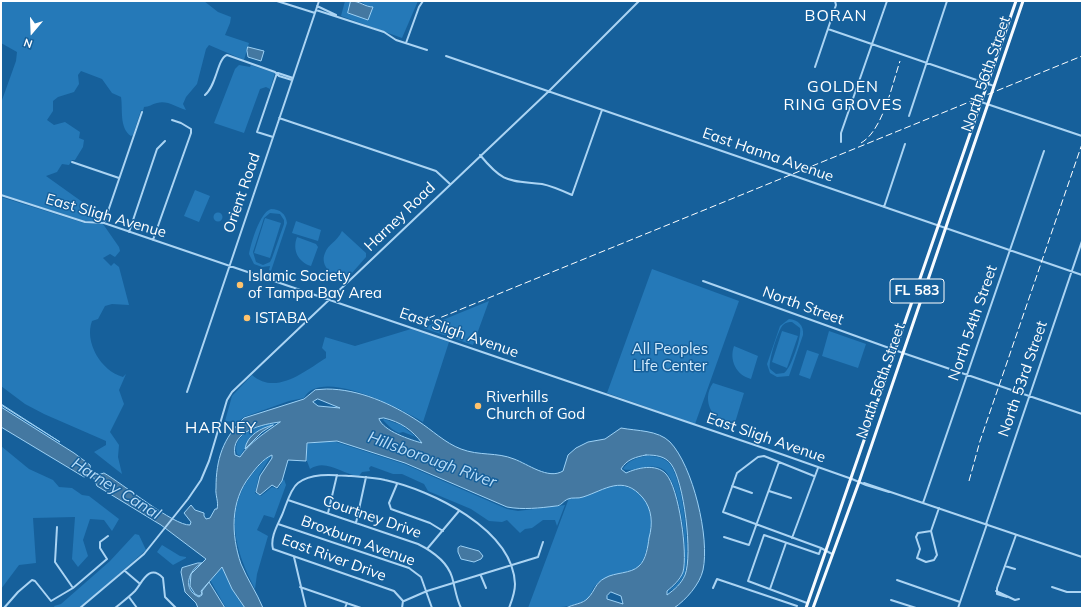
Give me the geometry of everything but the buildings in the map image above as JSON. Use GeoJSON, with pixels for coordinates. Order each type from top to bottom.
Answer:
{"type":"FeatureCollection","features":[{"type":"Feature","properties":{"kind":"main road","name":"North 56th Street"},"geometry":{"type":"LineString","coordinates":[[806,608],[876,410],[1016,1]]}},
{"type":"Feature","properties":{"kind":"main road","name":"North 56th Street"},"geometry":{"type":"LineString","coordinates":[[813,608],[859,482],[1023,1]]}},
{"type":"Feature","properties":{"kind":"main road"},"geometry":{"type":"LineString","coordinates":[[960,164],[966,166]]}},
{"type":"Feature","properties":{"kind":"main road"},"geometry":{"type":"LineString","coordinates":[[923,273],[929,275]]}},
{"type":"Feature","properties":{"kind":"main road"},"geometry":{"type":"LineString","coordinates":[[876,410],[882,412]]}},
{"type":"Feature","properties":{"kind":"street"},"geometry":{"type":"LineString","coordinates":[[277,1],[315,14]]}},
{"type":"Feature","properties":{"kind":"street","name":"Orient Road"},"geometry":{"type":"LineString","coordinates":[[187,392],[319,1]]}},
{"type":"Feature","properties":{"kind":"street"},"geometry":{"type":"LineString","coordinates":[[406,44],[419,7],[424,1]]}},
{"type":"Feature","properties":{"kind":"street","name":"Harney Road"},"geometry":{"type":"LineString","coordinates":[[80,608],[144,554],[175,516],[204,474],[227,400],[232,392],[549,91],[640,1]]}},
{"type":"Feature","properties":{"kind":"street"},"geometry":{"type":"LineString","coordinates":[[815,67],[836,5],[835,1]]}},
{"type":"Feature","properties":{"kind":"street"},"geometry":{"type":"LineString","coordinates":[[841,142],[841,133],[888,1]]}},
{"type":"Feature","properties":{"kind":"street"},"geometry":{"type":"LineString","coordinates":[[909,116],[947,1]]}},
{"type":"Feature","properties":{"kind":"street"},"geometry":{"type":"LineString","coordinates":[[317,6],[333,12],[337,16]]}},
{"type":"Feature","properties":{"kind":"street"},"geometry":{"type":"LineString","coordinates":[[316,10],[384,32],[396,40],[426,50]]}},
{"type":"Feature","properties":{"kind":"street"},"geometry":{"type":"LineString","coordinates":[[828,29],[994,86]]}},
{"type":"Feature","properties":{"kind":"street"},"geometry":{"type":"LineString","coordinates":[[205,95],[212,87],[222,59],[225,56],[277,73],[279,76],[293,79]]}},
{"type":"Feature","properties":{"kind":"street","name":"East Hanna Avenue"},"geometry":{"type":"LineString","coordinates":[[446,56],[1082,275]]}},
{"type":"Feature","properties":{"kind":"street"},"geometry":{"type":"LineString","coordinates":[[1,60],[1,65]]}},
{"type":"Feature","properties":{"kind":"street"},"geometry":{"type":"LineString","coordinates":[[273,137],[257,132],[277,73]]}},
{"type":"Feature","properties":{"kind":"street"},"geometry":{"type":"LineString","coordinates":[[982,102],[1082,136]]}},
{"type":"Feature","properties":{"kind":"street"},"geometry":{"type":"LineString","coordinates":[[480,155],[498,174],[508,180],[544,184],[572,195],[602,110]]}},
{"type":"Feature","properties":{"kind":"street"},"geometry":{"type":"LineString","coordinates":[[104,223],[142,112]]}},
{"type":"Feature","properties":{"kind":"street"},"geometry":{"type":"LineString","coordinates":[[280,118],[436,171],[450,184]]}},
{"type":"Feature","properties":{"kind":"street"},"geometry":{"type":"LineString","coordinates":[[153,240],[191,133],[191,129],[172,120]]}},
{"type":"Feature","properties":{"kind":"street"},"geometry":{"type":"LineString","coordinates":[[129,232],[157,149],[165,141]]}},
{"type":"Feature","properties":{"kind":"street"},"geometry":{"type":"LineString","coordinates":[[884,207],[905,144]]}},
{"type":"Feature","properties":{"kind":"street","name":"North 54th Street"},"geometry":{"type":"LineString","coordinates":[[923,503],[1044,151]]}},
{"type":"Feature","properties":{"kind":"street"},"geometry":{"type":"LineString","coordinates":[[72,162],[120,178]]}},
{"type":"Feature","properties":{"kind":"street","name":"East Sligh Avenue"},"geometry":{"type":"LineString","coordinates":[[1,195],[85,222],[104,223],[1082,557]]}},
{"type":"Feature","properties":{"kind":"street","name":"North 53rd Street"},"geometry":{"type":"LineString","coordinates":[[958,608],[1082,241]]}},
{"type":"Feature","properties":{"kind":"street","name":"North Street"},"geometry":{"type":"LineString","coordinates":[[703,281],[903,353],[1082,414]]}},
{"type":"Feature","properties":{"kind":"street"},"geometry":{"type":"LineString","coordinates":[[814,476],[764,456],[758,457],[737,472],[723,512],[821,548],[832,554]]}},
{"type":"Feature","properties":{"kind":"street"},"geometry":{"type":"LineString","coordinates":[[724,537],[749,545],[779,462]]}},
{"type":"Feature","properties":{"kind":"street"},"geometry":{"type":"LineString","coordinates":[[792,538],[818,467]]}},
{"type":"Feature","properties":{"kind":"street"},"geometry":{"type":"LineString","coordinates":[[328,513],[337,475]]}},
{"type":"Feature","properties":{"kind":"street","name":"East River Drive"},"geometry":{"type":"LineString","coordinates":[[404,601],[399,595],[391,590],[273,549],[271,542],[288,500],[297,483],[311,476],[337,475],[366,477],[420,491],[459,510],[476,521],[495,539],[510,566],[514,588],[509,608]]}},
{"type":"Feature","properties":{"kind":"street"},"geometry":{"type":"LineString","coordinates":[[356,523],[366,477]]}},
{"type":"Feature","properties":{"kind":"street"},"geometry":{"type":"LineString","coordinates":[[397,484],[389,503],[392,509],[430,523],[442,531]]}},
{"type":"Feature","properties":{"kind":"street"},"geometry":{"type":"LineString","coordinates":[[732,486],[752,493]]}},
{"type":"Feature","properties":{"kind":"street"},"geometry":{"type":"LineString","coordinates":[[769,491],[791,498]]}},
{"type":"Feature","properties":{"kind":"street","name":"Courtney Drive"},"geometry":{"type":"LineString","coordinates":[[288,500],[418,544],[427,549],[446,565],[461,608]]}},
{"type":"Feature","properties":{"kind":"street"},"geometry":{"type":"LineString","coordinates":[[931,531],[918,533],[916,537],[920,549],[917,559],[926,562],[934,560],[937,555],[931,531],[939,508]]}},
{"type":"Feature","properties":{"kind":"street"},"geometry":{"type":"LineString","coordinates":[[427,549],[459,510]]}},
{"type":"Feature","properties":{"kind":"street","name":"Broxburn Avenue"},"geometry":{"type":"LineString","coordinates":[[278,524],[410,568],[420,578],[427,591],[432,608]]}},
{"type":"Feature","properties":{"kind":"street"},"geometry":{"type":"LineString","coordinates":[[57,527],[56,566],[73,588]]}},
{"type":"Feature","properties":{"kind":"street"},"geometry":{"type":"LineString","coordinates":[[808,603],[748,581],[764,535],[819,554],[821,548]]}},
{"type":"Feature","properties":{"kind":"street"},"geometry":{"type":"LineString","coordinates":[[1016,535],[996,591],[1000,595],[1015,600],[1018,599]]}},
{"type":"Feature","properties":{"kind":"street"},"geometry":{"type":"LineString","coordinates":[[4,608],[18,592],[32,580],[36,581],[51,601],[73,588],[107,559],[100,548],[100,542],[108,536]]}},
{"type":"Feature","properties":{"kind":"street"},"geometry":{"type":"LineString","coordinates":[[402,608],[404,601],[427,591],[481,576],[538,556],[543,542]]}},
{"type":"Feature","properties":{"kind":"street"},"geometry":{"type":"LineString","coordinates":[[770,589],[786,543]]}},
{"type":"Feature","properties":{"kind":"street"},"geometry":{"type":"LineString","coordinates":[[294,557],[300,588],[306,608]]}},
{"type":"Feature","properties":{"kind":"street"},"geometry":{"type":"LineString","coordinates":[[1005,566],[1015,569]]}},
{"type":"Feature","properties":{"kind":"street"},"geometry":{"type":"LineString","coordinates":[[125,570],[139,583]]}},
{"type":"Feature","properties":{"kind":"street"},"geometry":{"type":"LineString","coordinates":[[115,608],[136,590],[139,583],[149,574],[161,576],[163,578],[165,597],[176,608]]}},
{"type":"Feature","properties":{"kind":"street"},"geometry":{"type":"LineString","coordinates":[[481,576],[486,588]]}},
{"type":"Feature","properties":{"kind":"street"},"geometry":{"type":"LineString","coordinates":[[714,588],[717,579],[797,606]]}},
{"type":"Feature","properties":{"kind":"street"},"geometry":{"type":"LineString","coordinates":[[897,580],[960,602]]}},
{"type":"Feature","properties":{"kind":"street"},"geometry":{"type":"LineString","coordinates":[[1052,587],[1067,592],[1082,592]]}},
{"type":"Feature","properties":{"kind":"street"},"geometry":{"type":"LineString","coordinates":[[300,588],[361,608]]}},
{"type":"Feature","properties":{"kind":"street"},"geometry":{"type":"LineString","coordinates":[[129,597],[137,608]]}},
{"type":"Feature","properties":{"kind":"street"},"geometry":{"type":"LineString","coordinates":[[891,600],[916,608]]}},
{"type":"Feature","properties":{"kind":"street"},"geometry":{"type":"LineString","coordinates":[[345,608],[347,603]]}},
{"type":"Feature","properties":{"kind":"green space"},"geometry":{"type":"Polygon","coordinates":[[[1,1],[204,1],[218,12],[231,17],[225,35],[249,43],[244,60],[209,45],[206,49],[197,84],[186,97],[183,104],[186,110],[164,102],[144,107],[143,111],[141,110],[133,135],[131,136],[127,133],[123,123],[121,97],[112,93],[102,79],[81,71],[78,75],[79,84],[74,92],[58,97],[53,101],[53,111],[47,120],[54,125],[65,122],[80,132],[79,138],[84,140],[83,147],[75,160],[72,160],[69,165],[62,164],[57,172],[46,176],[88,206],[101,222],[85,221],[1,194],[1,103],[16,61],[17,52],[1,43],[1,1]]]}},
{"type":"Feature","properties":{"kind":"green space"},"geometry":{"type":"Polygon","coordinates":[[[345,1],[351,1],[348,13],[369,7],[360,1],[418,1],[402,38],[341,16],[345,1]]]}},
{"type":"Feature","properties":{"kind":"green space"},"geometry":{"type":"Polygon","coordinates":[[[239,65],[250,67],[251,65],[275,73],[270,89],[266,87],[260,89],[244,133],[214,123],[235,69],[239,65]]]}},
{"type":"Feature","properties":{"kind":"green space"},"geometry":{"type":"Polygon","coordinates":[[[195,190],[210,196],[199,222],[184,216],[195,190]]]}},
{"type":"Feature","properties":{"kind":"green space"},"geometry":{"type":"Polygon","coordinates":[[[1,197],[84,223],[103,224],[119,247],[120,251],[115,257],[110,254],[103,258],[111,266],[114,263],[119,267],[129,305],[112,304],[105,306],[98,319],[92,321],[90,338],[96,355],[108,369],[123,377],[126,374],[119,390],[124,404],[110,432],[119,445],[118,457],[122,474],[94,452],[106,445],[106,441],[44,414],[25,404],[1,386],[1,197]]]}},
{"type":"Feature","properties":{"kind":"green space"},"geometry":{"type":"Polygon","coordinates":[[[274,209],[280,211],[284,215],[287,223],[271,271],[269,270],[270,266],[262,267],[254,264],[249,254],[257,228],[267,211],[274,209]],[[270,213],[264,218],[253,252],[256,262],[263,265],[270,262],[284,224],[284,220],[280,214],[270,213]]]}},
{"type":"Feature","properties":{"kind":"green space"},"geometry":{"type":"Polygon","coordinates":[[[218,212],[223,217],[218,222],[213,217],[218,212]]]}},
{"type":"Feature","properties":{"kind":"green space"},"geometry":{"type":"Polygon","coordinates":[[[265,218],[281,223],[270,258],[254,253],[265,218]]]}},
{"type":"Feature","properties":{"kind":"green space"},"geometry":{"type":"Polygon","coordinates":[[[296,221],[321,230],[318,241],[292,233],[296,221]]]}},
{"type":"Feature","properties":{"kind":"green space"},"geometry":{"type":"Polygon","coordinates":[[[342,231],[366,253],[366,257],[345,281],[332,274],[324,262],[326,250],[338,238],[342,231]]]}},
{"type":"Feature","properties":{"kind":"green space"},"geometry":{"type":"Polygon","coordinates":[[[297,237],[316,244],[318,247],[311,266],[303,262],[297,255],[295,246],[297,237]]]}},
{"type":"Feature","properties":{"kind":"green space","name":"All Peoples LIfe Center"},"geometry":{"type":"Polygon","coordinates":[[[652,269],[739,301],[695,424],[607,393],[652,269]]]}},
{"type":"Feature","properties":{"kind":"green space"},"geometry":{"type":"Polygon","coordinates":[[[489,301],[473,345],[423,328],[489,301]]]}},
{"type":"Feature","properties":{"kind":"green space"},"geometry":{"type":"Polygon","coordinates":[[[789,319],[795,321],[800,324],[803,335],[789,376],[777,377],[770,373],[767,364],[780,326],[789,319]],[[789,322],[785,323],[781,328],[770,360],[770,369],[776,374],[784,373],[790,365],[798,345],[800,328],[792,322],[789,322]]]}},
{"type":"Feature","properties":{"kind":"green space"},"geometry":{"type":"Polygon","coordinates":[[[411,329],[449,342],[423,422],[398,408],[362,393],[343,388],[326,386],[313,389],[304,398],[289,401],[244,417],[234,425],[235,422],[225,421],[232,396],[252,375],[261,381],[271,383],[280,382],[300,375],[326,358],[326,352],[322,348],[325,337],[355,346],[411,329]]]}},
{"type":"Feature","properties":{"kind":"green space"},"geometry":{"type":"Polygon","coordinates":[[[782,331],[798,336],[787,368],[772,362],[782,331]]]}},
{"type":"Feature","properties":{"kind":"green space"},"geometry":{"type":"Polygon","coordinates":[[[829,331],[866,344],[858,368],[822,356],[829,331]]]}},
{"type":"Feature","properties":{"kind":"green space"},"geometry":{"type":"Polygon","coordinates":[[[734,346],[758,356],[751,379],[741,374],[735,366],[732,356],[734,346]]]}},
{"type":"Feature","properties":{"kind":"green space"},"geometry":{"type":"Polygon","coordinates":[[[807,350],[819,354],[810,379],[799,375],[807,350]]]}},
{"type":"Feature","properties":{"kind":"green space"},"geometry":{"type":"Polygon","coordinates":[[[713,383],[744,393],[734,426],[720,421],[711,410],[708,397],[709,390],[713,383]]]}},
{"type":"Feature","properties":{"kind":"green space"},"geometry":{"type":"Polygon","coordinates":[[[384,419],[401,425],[416,437],[403,432],[397,432],[383,420],[381,421],[384,419]]]}},
{"type":"Feature","properties":{"kind":"green space"},"geometry":{"type":"Polygon","coordinates":[[[276,423],[261,429],[253,435],[240,456],[237,454],[236,447],[238,441],[243,435],[255,428],[276,423]]]}},
{"type":"Feature","properties":{"kind":"green space"},"geometry":{"type":"Polygon","coordinates":[[[328,441],[336,442],[404,464],[507,509],[518,511],[565,505],[557,526],[555,520],[543,520],[532,528],[525,529],[520,533],[507,520],[502,522],[489,521],[471,509],[428,491],[424,484],[402,474],[393,474],[371,466],[369,468],[370,471],[362,472],[359,476],[322,465],[310,469],[307,461],[307,444],[328,441]]]}},
{"type":"Feature","properties":{"kind":"green space"},"geometry":{"type":"Polygon","coordinates":[[[1,446],[29,469],[53,480],[59,487],[72,488],[82,495],[89,496],[119,519],[112,531],[104,520],[90,519],[83,540],[88,556],[78,567],[72,559],[75,517],[33,518],[36,563],[19,565],[1,589],[1,446]]]}},
{"type":"Feature","properties":{"kind":"green space"},"geometry":{"type":"Polygon","coordinates":[[[271,456],[259,475],[255,493],[261,496],[272,487],[278,489],[284,479],[286,485],[274,518],[264,515],[257,530],[268,536],[257,574],[255,589],[242,560],[235,531],[235,516],[238,501],[244,487],[259,466],[271,456]]]}},
{"type":"Feature","properties":{"kind":"green space"},"geometry":{"type":"Polygon","coordinates":[[[646,456],[659,457],[669,463],[674,471],[682,499],[686,533],[687,562],[682,578],[674,588],[668,592],[680,579],[685,565],[682,519],[675,489],[670,477],[664,470],[654,467],[633,470],[623,469],[630,461],[646,456]]]}},
{"type":"Feature","properties":{"kind":"green space"},"geometry":{"type":"Polygon","coordinates":[[[610,485],[623,486],[633,489],[646,502],[651,521],[648,544],[641,564],[633,570],[616,574],[599,583],[594,587],[587,599],[574,605],[528,608],[569,498],[584,497],[610,485]]]}},
{"type":"Feature","properties":{"kind":"green space"},"geometry":{"type":"Polygon","coordinates":[[[135,534],[139,535],[146,550],[86,603],[78,608],[55,608],[54,606],[61,604],[110,561],[135,534]]]}},
{"type":"Feature","properties":{"kind":"green space"},"geometry":{"type":"Polygon","coordinates":[[[162,545],[186,558],[173,565],[157,552],[162,545]]]}},
{"type":"Feature","properties":{"kind":"green space"},"geometry":{"type":"Polygon","coordinates":[[[222,567],[232,589],[245,608],[226,608],[210,580],[222,567]]]}},
{"type":"Feature","properties":{"kind":"water"},"geometry":{"type":"Polygon","coordinates":[[[351,1],[373,7],[368,20],[348,13],[351,1]]]}},
{"type":"Feature","properties":{"kind":"water"},"geometry":{"type":"Polygon","coordinates":[[[248,47],[264,51],[261,61],[248,57],[248,47]]]}},
{"type":"Feature","properties":{"kind":"water"},"geometry":{"type":"Polygon","coordinates":[[[315,390],[339,390],[375,399],[408,415],[444,440],[461,449],[474,453],[508,457],[551,474],[563,471],[568,455],[576,448],[588,442],[605,439],[621,428],[660,435],[670,442],[678,453],[686,468],[698,503],[702,522],[705,556],[703,570],[699,581],[688,596],[674,608],[566,608],[586,600],[597,585],[609,576],[636,569],[645,557],[650,533],[651,517],[646,502],[636,491],[621,485],[606,488],[581,498],[570,498],[558,506],[525,509],[507,507],[405,463],[337,441],[307,443],[306,461],[288,460],[282,481],[277,488],[272,485],[260,495],[256,492],[260,476],[272,458],[272,455],[260,464],[243,486],[234,518],[235,542],[241,564],[263,608],[245,608],[232,589],[222,567],[201,591],[202,594],[199,596],[195,594],[190,586],[191,574],[206,559],[161,525],[97,486],[93,476],[88,475],[84,477],[1,427],[1,407],[74,453],[90,465],[91,472],[94,474],[104,473],[172,519],[190,525],[191,522],[184,513],[191,505],[195,510],[204,513],[206,519],[210,518],[215,509],[217,509],[216,477],[219,458],[231,433],[244,418],[304,399],[315,390]],[[318,399],[313,402],[318,406],[340,408],[318,399]],[[384,418],[379,419],[391,431],[422,443],[410,430],[401,424],[384,418]],[[280,422],[249,430],[238,440],[235,447],[235,455],[240,457],[254,442],[280,422]],[[646,455],[629,461],[621,469],[626,473],[646,468],[657,468],[662,471],[671,481],[678,506],[683,537],[683,572],[676,583],[667,591],[667,595],[682,581],[687,565],[688,536],[680,486],[676,473],[669,461],[657,456],[646,455]],[[611,592],[607,596],[607,599],[623,604],[621,596],[611,592]]]}},
{"type":"Feature","properties":{"kind":"water"},"geometry":{"type":"Polygon","coordinates":[[[1,404],[60,442],[1,405],[1,404]]]}},
{"type":"Feature","properties":{"kind":"water"},"geometry":{"type":"Polygon","coordinates":[[[273,425],[262,432],[245,449],[246,444],[255,433],[273,425]]]}},
{"type":"Feature","properties":{"kind":"water"},"geometry":{"type":"Polygon","coordinates":[[[461,546],[479,551],[483,556],[481,559],[474,562],[461,559],[458,548],[461,546]]]}},
{"type":"Feature","properties":{"kind":"water"},"geometry":{"type":"Polygon","coordinates":[[[202,563],[193,570],[190,575],[190,590],[199,597],[202,595],[202,591],[209,582],[225,608],[198,608],[196,603],[185,592],[181,572],[182,568],[202,563]]]}},
{"type":"Feature","properties":{"kind":"railway"},"geometry":{"type":"LineString","coordinates":[[432,321],[1082,56]]}},
{"type":"Feature","properties":{"kind":"railway"},"geometry":{"type":"LineString","coordinates":[[861,143],[869,137],[881,118],[900,61]]}},
{"type":"Feature","properties":{"kind":"railway"},"geometry":{"type":"LineString","coordinates":[[969,481],[980,441],[1082,144]]}},
{"type":"Feature","properties":{"kind":"railway"},"geometry":{"type":"LineString","coordinates":[[419,322],[436,315]]}},
{"type":"Feature","properties":{"kind":"place","name":"Islamic Society of Tampa Bay Area"},"geometry":{"type":"Point","coordinates":[240,285]}},
{"type":"Feature","properties":{"kind":"place","name":"ISTABA"},"geometry":{"type":"Point","coordinates":[247,318]}},
{"type":"Feature","properties":{"kind":"place","name":"Riverhills Church of God"},"geometry":{"type":"Point","coordinates":[478,406]}},
{"type":"Feature","properties":{"kind":"district","name":"BORAN"},"geometry":{"type":"Point","coordinates":[836,16]}},
{"type":"Feature","properties":{"kind":"district","name":"GOLDEN RING GROVES"},"geometry":{"type":"Point","coordinates":[843,96]}},
{"type":"Feature","properties":{"kind":"district","name":"HARNEY"},"geometry":{"type":"Point","coordinates":[221,428]}},
{"type":"Feature","properties":{"kind":"water label","name":"Hillsborough River"},"geometry":{"type":"Point","coordinates":[432,460]}},
{"type":"Feature","properties":{"kind":"water label","name":"Harney Canal"},"geometry":{"type":"Point","coordinates":[116,489]}}]}
